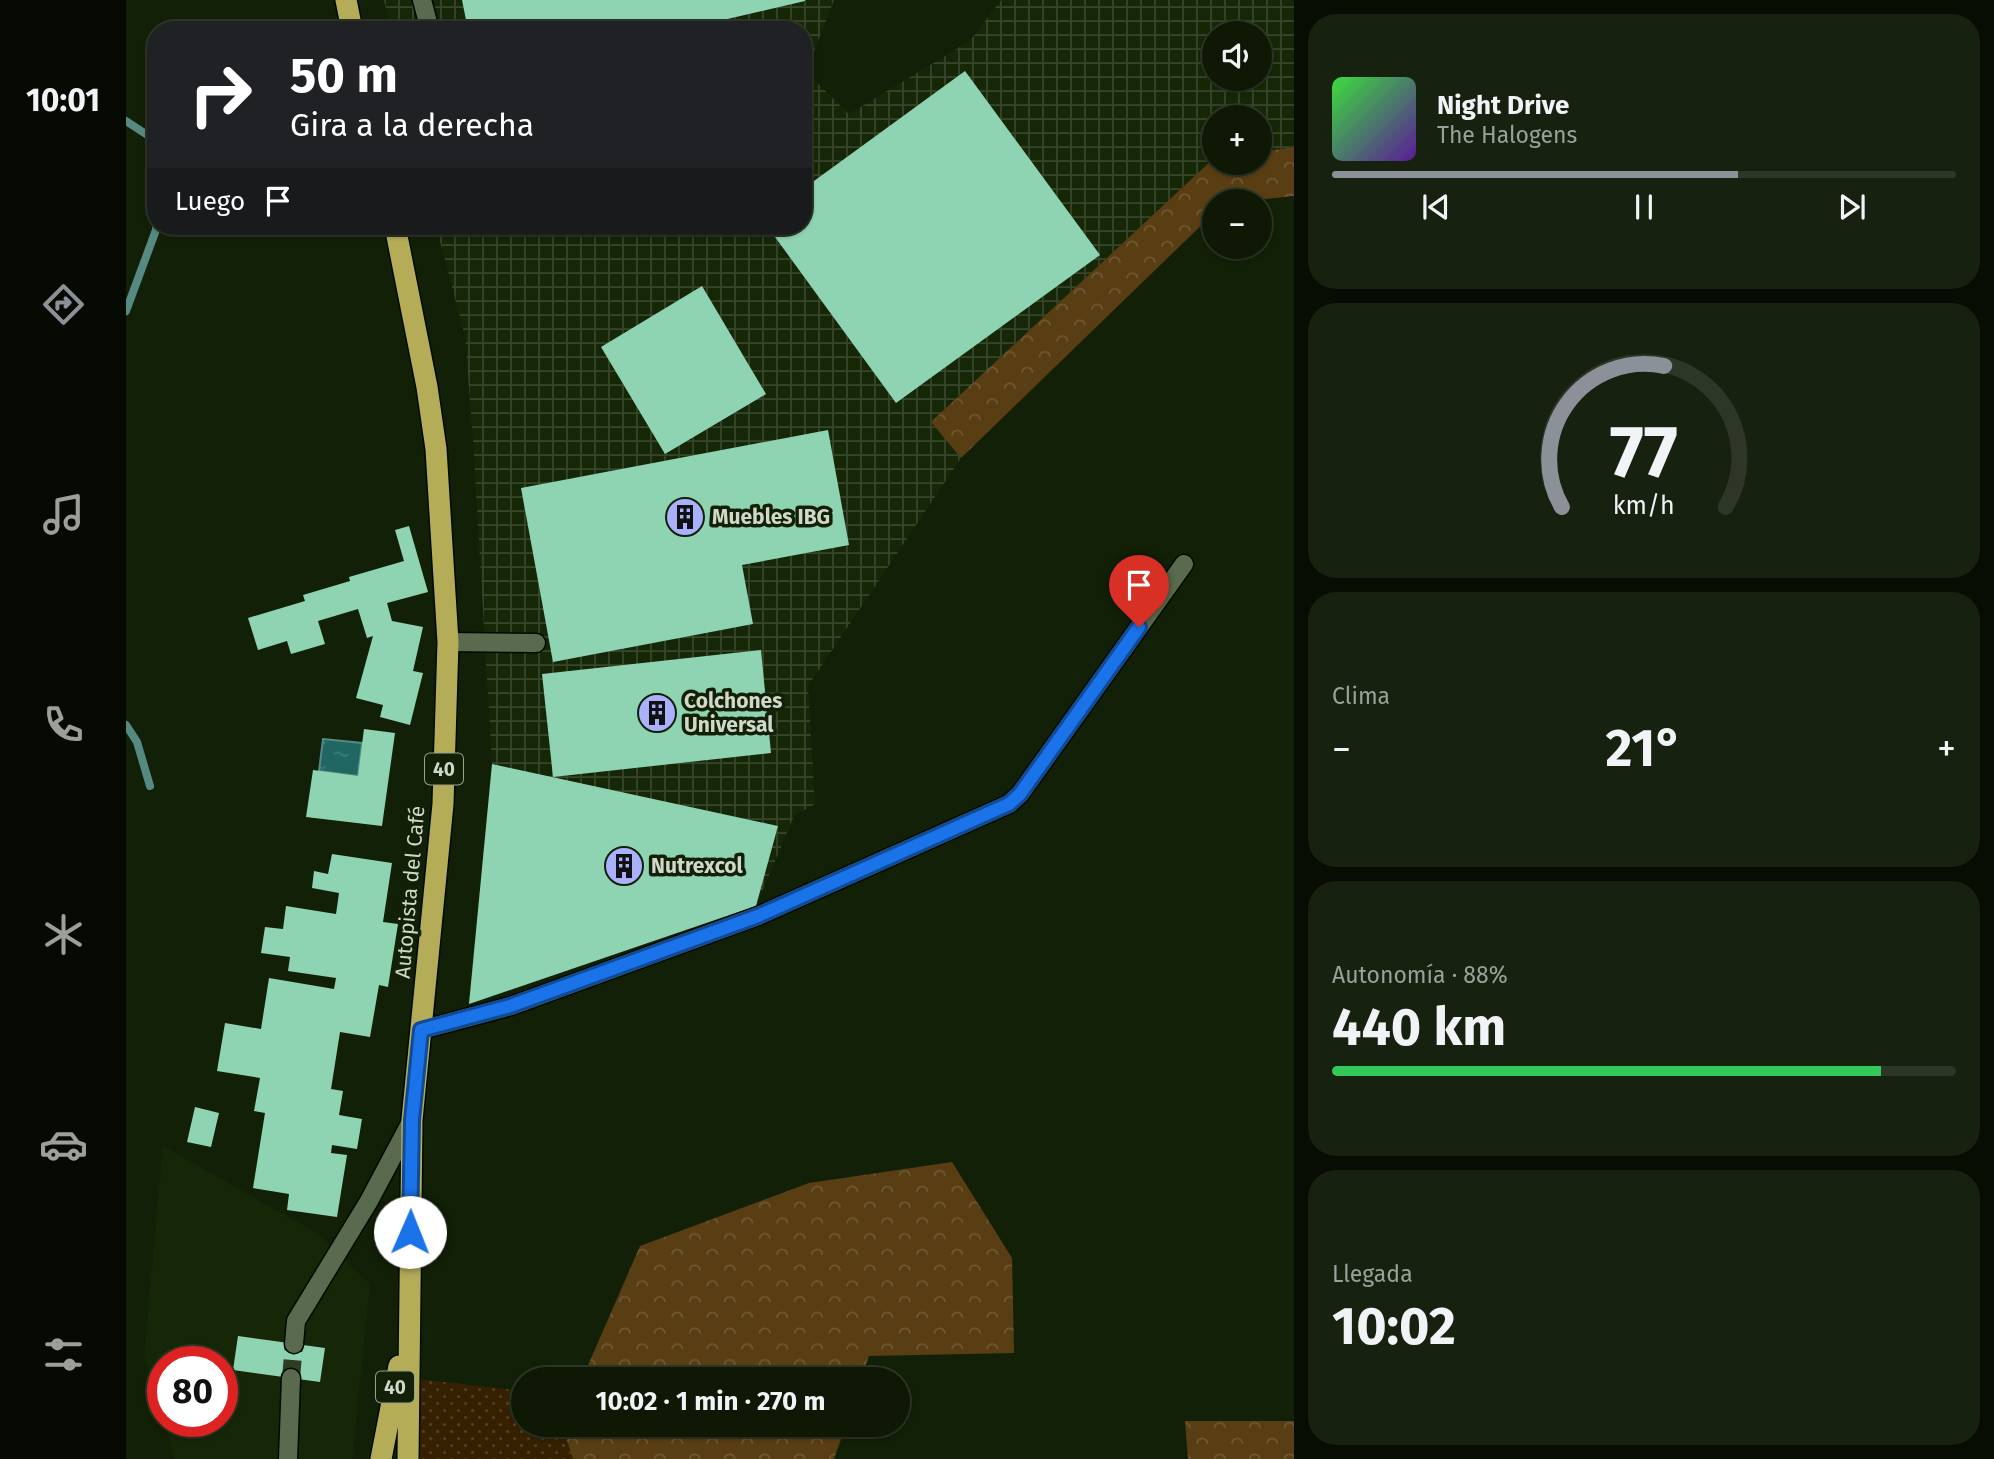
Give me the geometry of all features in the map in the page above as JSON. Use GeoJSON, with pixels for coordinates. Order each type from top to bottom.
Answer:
{"type":"FeatureCollection","features":[{"type":"Feature","properties":{"kind":"highway"},"geometry":{"type":"LineString","coordinates":[[346,0],[350,21]]}},
{"type":"Feature","properties":{"kind":"highway","name":"Autopista del Café"},"geometry":{"type":"LineString","coordinates":[[397,235],[428,387],[436,449],[448,642],[443,804],[412,1120],[408,1459]]}},
{"type":"Feature","properties":{"kind":"highway","name":"Autopista del Café"},"geometry":{"type":"LineString","coordinates":[[380,1459],[409,1315]]}},
{"type":"Feature","properties":{"kind":"lane"},"geometry":{"type":"LineString","coordinates":[[422,0],[428,21]]}},
{"type":"Feature","properties":{"kind":"lane"},"geometry":{"type":"LineString","coordinates":[[421,1030],[510,1006],[758,916],[1009,804],[1020,794],[1184,564]]}},
{"type":"Feature","properties":{"kind":"lane"},"geometry":{"type":"LineString","coordinates":[[448,642],[536,642]]}},
{"type":"Feature","properties":{"kind":"lane"},"geometry":{"type":"LineString","coordinates":[[294,1344],[296,1321],[369,1201],[412,1120]]}},
{"type":"Feature","properties":{"kind":"lane"},"geometry":{"type":"LineString","coordinates":[[288,1459],[290,1378]]}},
{"type":"Feature","properties":{"kind":"shaded area"},"geometry":{"type":"Polygon","coordinates":[[[384,0],[834,0],[812,57],[812,21],[389,21],[384,0]]]}},
{"type":"Feature","properties":{"kind":"shaded area"},"geometry":{"type":"Polygon","coordinates":[[[1001,0],[1294,0],[1294,147],[1272,150],[1272,105],[1202,105],[1202,169],[931,422],[961,458],[808,686],[815,804],[794,816],[756,906],[469,1004],[492,764],[465,336],[438,235],[812,235],[812,78],[849,114],[970,41],[1001,0]]]}},
{"type":"Feature","properties":{"kind":"shaded area"},"geometry":{"type":"Polygon","coordinates":[[[163,1146],[317,1233],[370,1284],[352,1459],[175,1459],[169,1437],[238,1437],[238,1346],[147,1346],[147,1366],[144,1356],[163,1146]]]}},
{"type":"Feature","properties":{"kind":"shaded area"},"geometry":{"type":"Polygon","coordinates":[[[418,1379],[511,1390],[511,1437],[566,1437],[573,1459],[419,1459],[418,1379]]]}},
{"type":"Feature","properties":{"kind":"green space"},"geometry":{"type":"Polygon","coordinates":[[[1294,147],[1294,196],[1272,198],[1272,189],[1202,189],[1202,225],[961,458],[931,422],[1202,169],[1202,175],[1272,175],[1272,150],[1294,147]]]}},
{"type":"Feature","properties":{"kind":"green space"},"geometry":{"type":"Polygon","coordinates":[[[952,1162],[1012,1258],[1014,1353],[869,1356],[865,1367],[587,1367],[640,1246],[809,1183],[952,1162]]]}},
{"type":"Feature","properties":{"kind":"green space"},"geometry":{"type":"Polygon","coordinates":[[[1185,1421],[1294,1421],[1294,1459],[1188,1459],[1185,1421]]]}},
{"type":"Feature","properties":{"kind":"green space"},"geometry":{"type":"Polygon","coordinates":[[[566,1437],[842,1437],[834,1459],[573,1459],[566,1437]]]}},
{"type":"Feature","properties":{"kind":"water"},"geometry":{"type":"Polygon","coordinates":[[[323,739],[362,743],[358,776],[319,771],[323,739]]]}},
{"type":"Feature","properties":{"kind":"building"},"geometry":{"type":"Polygon","coordinates":[[[462,0],[805,0],[719,21],[466,21],[462,0]]]}},
{"type":"Feature","properties":{"kind":"building"},"geometry":{"type":"Polygon","coordinates":[[[965,71],[1100,255],[896,403],[774,235],[812,235],[812,182],[965,71]]]}},
{"type":"Feature","properties":{"kind":"building"},"geometry":{"type":"Polygon","coordinates":[[[702,286],[766,394],[665,454],[601,347],[702,286]]]}},
{"type":"Feature","properties":{"kind":"building","name":"Muebles IBG"},"geometry":{"type":"Polygon","coordinates":[[[828,430],[849,545],[742,565],[753,624],[553,662],[521,488],[828,430]]]}},
{"type":"Feature","properties":{"kind":"building"},"geometry":{"type":"Polygon","coordinates":[[[409,526],[428,592],[387,603],[392,621],[423,627],[413,671],[423,673],[410,725],[380,717],[383,705],[356,698],[373,636],[367,638],[358,609],[318,621],[325,644],[291,654],[287,641],[258,650],[248,618],[305,601],[303,595],[350,581],[349,577],[404,561],[395,530],[409,526]]]}},
{"type":"Feature","properties":{"kind":"building","name":"Colchones Universal"},"geometry":{"type":"Polygon","coordinates":[[[761,650],[771,753],[553,777],[542,674],[761,650]]]}},
{"type":"Feature","properties":{"kind":"building"},"geometry":{"type":"Polygon","coordinates":[[[364,729],[395,733],[382,826],[306,817],[313,770],[358,776],[364,729]]]}},
{"type":"Feature","properties":{"kind":"building","name":"Nutrexcol"},"geometry":{"type":"Polygon","coordinates":[[[492,764],[778,826],[756,906],[469,1004],[492,764]]]}},
{"type":"Feature","properties":{"kind":"building"},"geometry":{"type":"Polygon","coordinates":[[[332,854],[392,863],[383,922],[398,924],[388,987],[379,985],[370,1037],[340,1032],[331,1089],[343,1091],[339,1115],[362,1119],[357,1149],[332,1145],[331,1153],[347,1155],[337,1217],[287,1210],[289,1194],[253,1188],[265,1113],[254,1111],[260,1078],[217,1071],[225,1023],[261,1029],[269,978],[334,989],[336,978],[288,971],[290,957],[261,953],[265,927],[283,929],[286,906],[336,914],[339,893],[312,888],[314,871],[328,874],[332,854]]]}},
{"type":"Feature","properties":{"kind":"building"},"geometry":{"type":"Polygon","coordinates":[[[195,1107],[219,1113],[211,1147],[187,1142],[195,1107]]]}},
{"type":"Feature","properties":{"kind":"building"},"geometry":{"type":"Polygon","coordinates":[[[238,1336],[325,1348],[320,1382],[238,1371],[238,1336]]]}},
{"type":"Feature","properties":{"kind":"waterway"},"geometry":{"type":"LineString","coordinates":[[126,121],[147,135]]}},
{"type":"Feature","properties":{"kind":"waterway"},"geometry":{"type":"LineString","coordinates":[[126,311],[154,235]]}},
{"type":"Feature","properties":{"kind":"waterway"},"geometry":{"type":"LineString","coordinates":[[126,725],[137,742],[150,786]]}},
{"type":"Feature","properties":{"kind":"tunnel"},"geometry":{"type":"LineString","coordinates":[[291,1378],[294,1344]]}},
{"type":"Feature","properties":{"kind":"place","name":"Muebles IBG"},"geometry":{"type":"Point","coordinates":[685,517]}},
{"type":"Feature","properties":{"kind":"place","name":"Colchones Universal"},"geometry":{"type":"Point","coordinates":[657,713]}},
{"type":"Feature","properties":{"kind":"place","name":"Nutrexcol"},"geometry":{"type":"Point","coordinates":[624,866]}},
{"type":"Feature","properties":{"kind":"route"},"geometry":{"type":"LineString","coordinates":[[410,1232],[412,1120],[421,1030],[510,1006],[758,916],[1009,804],[1020,794],[1139,627]]}}]}
